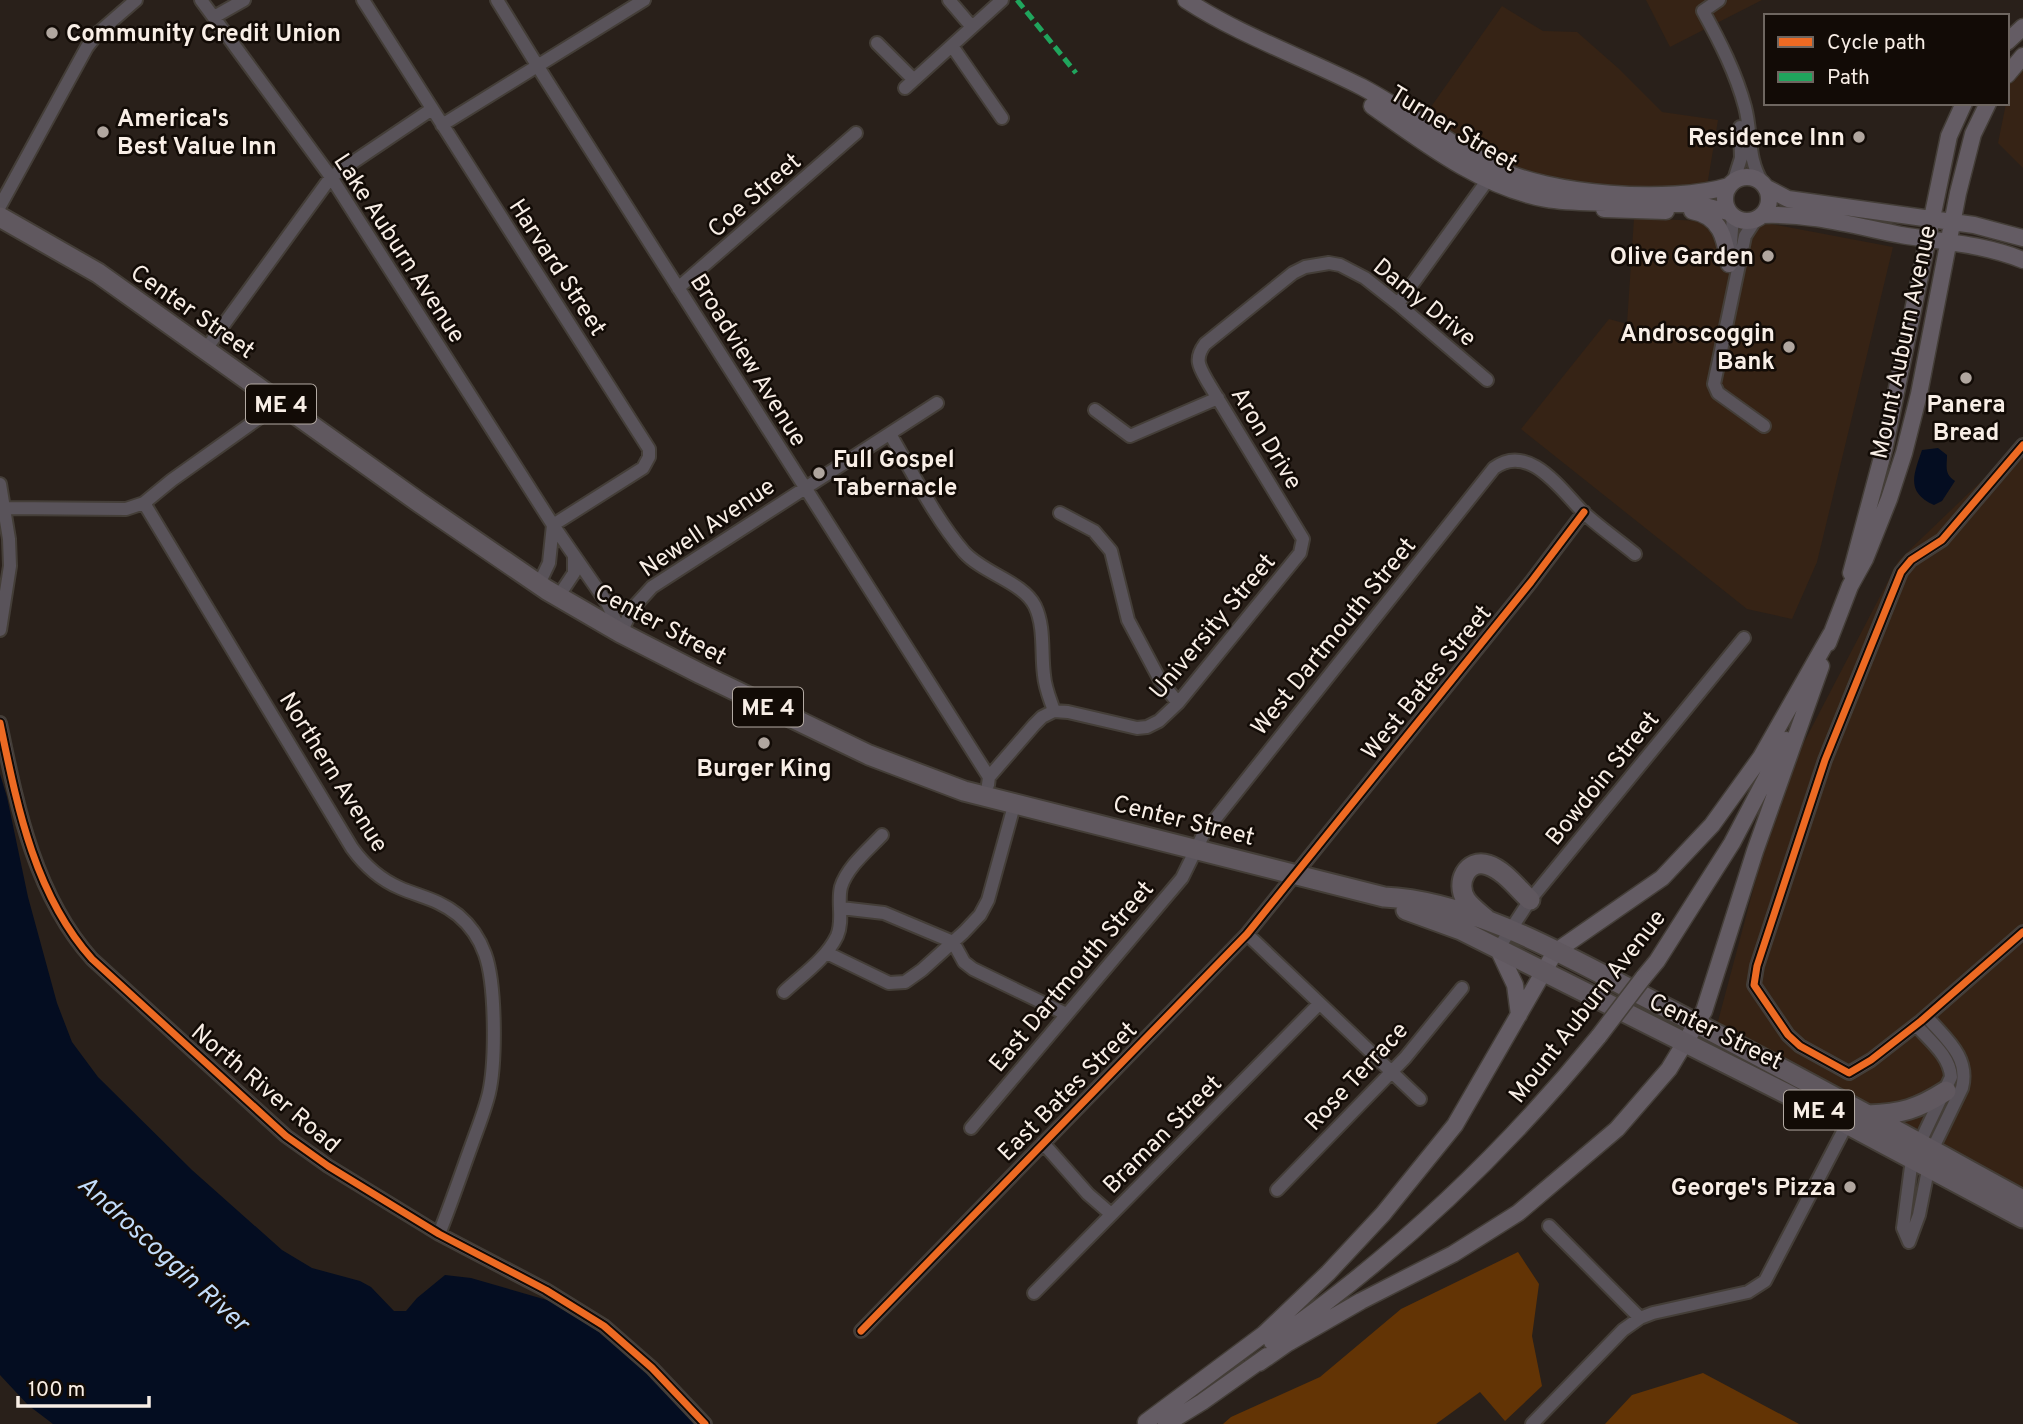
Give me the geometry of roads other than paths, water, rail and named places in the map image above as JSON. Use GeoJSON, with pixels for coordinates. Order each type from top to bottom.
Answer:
{"type":"FeatureCollection","features":[{"type":"Feature","properties":{"kind":"highway","name":"Center Street"},"geometry":{"type":"LineString","coordinates":[[0,217],[97,273],[558,597],[701,674],[869,755],[964,791],[988,786],[1015,803],[1384,897],[1412,898],[1510,929],[1698,1023],[1868,1115],[1922,1155],[2023,1217]]}},
{"type":"Feature","properties":{"kind":"highway"},"geometry":{"type":"LineString","coordinates":[[1489,922],[1466,899],[1462,890],[1464,874],[1469,868],[1477,864],[1491,866],[1530,900]]}},
{"type":"Feature","properties":{"kind":"highway","name":"Center Street"},"geometry":{"type":"LineString","coordinates":[[1384,897],[1407,911],[1461,930],[1847,1124],[2023,1200]]}},
{"type":"Feature","properties":{"kind":"highway"},"geometry":{"type":"LineString","coordinates":[[1868,1115],[1913,1110],[1946,1091]]}},
{"type":"Feature","properties":{"kind":"main road","name":"Turner Street"},"geometry":{"type":"LineString","coordinates":[[1185,0],[1225,24],[1332,74],[1403,127],[1546,199],[1697,204],[1730,214]]}},
{"type":"Feature","properties":{"kind":"main road"},"geometry":{"type":"LineString","coordinates":[[2009,40],[2023,27]]}},
{"type":"Feature","properties":{"kind":"main road"},"geometry":{"type":"LineString","coordinates":[[2009,73],[2023,56]]}},
{"type":"Feature","properties":{"kind":"main road","name":"Mount Auburn Avenue"},"geometry":{"type":"LineString","coordinates":[[1850,586],[1852,565],[1885,446],[1949,136],[1963,105]]}},
{"type":"Feature","properties":{"kind":"main road","name":"Mount Auburn Avenue"},"geometry":{"type":"LineString","coordinates":[[1144,1423],[1222,1376],[1312,1314],[1370,1269],[1448,1199],[1524,1124],[1599,1036],[1663,951],[1732,843],[1793,726],[1889,499],[1919,394],[1973,134],[1988,105]]}},
{"type":"Feature","properties":{"kind":"main road","name":"Turner Street"},"geometry":{"type":"LineString","coordinates":[[1492,174],[1598,192],[1642,194],[1703,192],[1731,183]]}},
{"type":"Feature","properties":{"kind":"main road"},"geometry":{"type":"LineString","coordinates":[[2021,259],[1995,250],[1803,215],[1759,217],[1748,221],[1730,214],[1725,204],[1725,195],[1731,183],[1751,177],[1788,199],[1974,225],[2023,238]]}},
{"type":"Feature","properties":{"kind":"main road"},"geometry":{"type":"LineString","coordinates":[[1759,217],[1769,200],[1764,185]]}},
{"type":"Feature","properties":{"kind":"main road"},"geometry":{"type":"LineString","coordinates":[[1590,202],[1602,209],[1690,211],[1709,216],[1719,226],[1729,264]]}},
{"type":"Feature","properties":{"kind":"main road"},"geometry":{"type":"LineString","coordinates":[[1144,1423],[1264,1334],[1357,1244],[1455,1125],[1555,952],[1661,878],[1712,825],[1761,757],[1831,634]]}},
{"type":"Feature","properties":{"kind":"main road"},"geometry":{"type":"LineString","coordinates":[[1259,1363],[1362,1301],[1453,1254],[1518,1213],[1617,1129],[1669,1069],[1704,1011],[1781,776],[1808,709],[1831,634]]}},
{"type":"Feature","properties":{"kind":"main road"},"geometry":{"type":"LineString","coordinates":[[1497,948],[1516,985],[1519,1015]]}},
{"type":"Feature","properties":{"kind":"main road"},"geometry":{"type":"LineString","coordinates":[[1669,1069],[1695,1054],[1709,1055]]}},
{"type":"Feature","properties":{"kind":"main road","name":"Mount Auburn Avenue"},"geometry":{"type":"LineString","coordinates":[[1166,1424],[1259,1363],[1312,1314]]}},
{"type":"Feature","properties":{"kind":"street"},"geometry":{"type":"LineString","coordinates":[[0,206],[87,47],[97,33],[136,0]]}},
{"type":"Feature","properties":{"kind":"street","name":"Lake Auburn Avenue"},"geometry":{"type":"LineString","coordinates":[[201,0],[331,177],[553,525],[607,603],[621,633]]}},
{"type":"Feature","properties":{"kind":"street"},"geometry":{"type":"LineString","coordinates":[[214,16],[244,0]]}},
{"type":"Feature","properties":{"kind":"street","name":"Harvard Street"},"geometry":{"type":"LineString","coordinates":[[363,0],[649,449],[649,457],[643,468],[553,525]]}},
{"type":"Feature","properties":{"kind":"street","name":"Broadview Avenue"},"geometry":{"type":"LineString","coordinates":[[498,0],[537,66],[805,487],[988,786]]}},
{"type":"Feature","properties":{"kind":"street"},"geometry":{"type":"LineString","coordinates":[[442,125],[644,0]]}},
{"type":"Feature","properties":{"kind":"street"},"geometry":{"type":"LineString","coordinates":[[949,0],[972,27]]}},
{"type":"Feature","properties":{"kind":"street"},"geometry":{"type":"LineString","coordinates":[[877,43],[909,84],[1002,0]]}},
{"type":"Feature","properties":{"kind":"street"},"geometry":{"type":"LineString","coordinates":[[1719,0],[1703,11],[1738,81],[1746,112],[1751,159],[1764,185]]}},
{"type":"Feature","properties":{"kind":"street"},"geometry":{"type":"LineString","coordinates":[[953,46],[1002,118]]}},
{"type":"Feature","properties":{"kind":"street"},"geometry":{"type":"LineString","coordinates":[[1731,183],[1741,158],[1738,81]]}},
{"type":"Feature","properties":{"kind":"street"},"geometry":{"type":"LineString","coordinates":[[205,349],[331,177],[432,109]]}},
{"type":"Feature","properties":{"kind":"street","name":"Coe Street"},"geometry":{"type":"LineString","coordinates":[[678,288],[856,133]]}},
{"type":"Feature","properties":{"kind":"street"},"geometry":{"type":"LineString","coordinates":[[1398,304],[1492,174]]}},
{"type":"Feature","properties":{"kind":"street"},"geometry":{"type":"LineString","coordinates":[[1730,214],[1729,264],[1732,287]]}},
{"type":"Feature","properties":{"kind":"street"},"geometry":{"type":"LineString","coordinates":[[1759,217],[1745,236],[1732,287],[1714,384],[1718,393],[1764,426]]}},
{"type":"Feature","properties":{"kind":"street","name":"Damy Drive"},"geometry":{"type":"LineString","coordinates":[[1199,354],[1205,344],[1293,273],[1318,263],[1340,265],[1353,271],[1398,304],[1487,380]]}},
{"type":"Feature","properties":{"kind":"street","name":"Aron Drive"},"geometry":{"type":"LineString","coordinates":[[1199,354],[1198,360],[1203,373],[1297,527],[1303,542]]}},
{"type":"Feature","properties":{"kind":"street"},"geometry":{"type":"LineString","coordinates":[[1095,410],[1118,430],[1130,436],[1218,398]]}},
{"type":"Feature","properties":{"kind":"street"},"geometry":{"type":"LineString","coordinates":[[4,508],[126,509],[144,503],[280,403]]}},
{"type":"Feature","properties":{"kind":"street","name":"Newell Avenue"},"geometry":{"type":"LineString","coordinates":[[621,633],[632,609],[652,587],[937,403]]}},
{"type":"Feature","properties":{"kind":"street"},"geometry":{"type":"LineString","coordinates":[[890,433],[943,523],[964,552],[989,573],[1025,592],[1034,603],[1042,631],[1045,682],[1054,711],[1034,724],[988,786]]}},
{"type":"Feature","properties":{"kind":"street"},"geometry":{"type":"LineString","coordinates":[[2023,445],[1942,540],[1911,560],[1901,572],[1825,760],[1754,985],[1788,1035],[1800,1046],[1849,1073],[1856,1071],[1927,1017],[2023,932]]}},
{"type":"Feature","properties":{"kind":"street","name":"West Dartmouth Street"},"geometry":{"type":"LineString","coordinates":[[1198,848],[1204,833],[1494,468],[1511,459],[1528,463],[1546,474],[1584,512]]}},
{"type":"Feature","properties":{"kind":"street"},"geometry":{"type":"LineString","coordinates":[[0,484],[10,566],[0,630]]}},
{"type":"Feature","properties":{"kind":"street","name":"Northern Avenue"},"geometry":{"type":"LineString","coordinates":[[144,503],[364,864],[380,878],[404,890],[440,902],[458,915],[471,929],[485,952],[492,1003],[492,1081],[486,1105],[439,1234]]}},
{"type":"Feature","properties":{"kind":"street"},"geometry":{"type":"LineString","coordinates":[[1584,512],[1635,554]]}},
{"type":"Feature","properties":{"kind":"street","name":"West Bates Street"},"geometry":{"type":"LineString","coordinates":[[1296,873],[1523,592],[1584,512]]}},
{"type":"Feature","properties":{"kind":"street"},"geometry":{"type":"LineString","coordinates":[[1060,513],[1094,531],[1111,551],[1128,620],[1160,680],[1178,703]]}},
{"type":"Feature","properties":{"kind":"street"},"geometry":{"type":"LineString","coordinates":[[539,584],[549,563],[553,525]]}},
{"type":"Feature","properties":{"kind":"street","name":"University Street"},"geometry":{"type":"LineString","coordinates":[[1054,711],[1068,712],[1123,727],[1145,728],[1159,721],[1178,703],[1296,558],[1303,542]]}},
{"type":"Feature","properties":{"kind":"street"},"geometry":{"type":"LineString","coordinates":[[558,597],[575,570],[573,553]]}},
{"type":"Feature","properties":{"kind":"street","name":"Bowdoin Street"},"geometry":{"type":"LineString","coordinates":[[1497,948],[1530,900],[1744,638]]}},
{"type":"Feature","properties":{"kind":"street","name":"North River Road"},"geometry":{"type":"LineString","coordinates":[[0,723],[16,796],[34,855],[56,908],[83,949],[133,998],[286,1136],[328,1166],[439,1234],[547,1290],[604,1326],[652,1368],[705,1424]]}},
{"type":"Feature","properties":{"kind":"street"},"geometry":{"type":"LineString","coordinates":[[827,953],[889,983],[905,982],[922,970],[980,915],[988,900],[1015,803]]}},
{"type":"Feature","properties":{"kind":"street"},"geometry":{"type":"LineString","coordinates":[[784,992],[827,953],[841,926],[841,887],[848,874],[882,835]]}},
{"type":"Feature","properties":{"kind":"street","name":"East Dartmouth Street"},"geometry":{"type":"LineString","coordinates":[[971,1128],[1182,878],[1198,848]]}},
{"type":"Feature","properties":{"kind":"street","name":"East Bates Street"},"geometry":{"type":"LineString","coordinates":[[861,1331],[1247,934],[1296,873]]}},
{"type":"Feature","properties":{"kind":"street"},"geometry":{"type":"LineString","coordinates":[[841,908],[884,913],[953,942],[964,962],[973,969],[1066,1014]]}},
{"type":"Feature","properties":{"kind":"street"},"geometry":{"type":"LineString","coordinates":[[1247,934],[1420,1099]]}},
{"type":"Feature","properties":{"kind":"street","name":"Rose Terrace"},"geometry":{"type":"LineString","coordinates":[[1277,1190],[1391,1072],[1462,989]]}},
{"type":"Feature","properties":{"kind":"street","name":"Braman Street"},"geometry":{"type":"LineString","coordinates":[[1034,1293],[1319,1004]]}},
{"type":"Feature","properties":{"kind":"street"},"geometry":{"type":"LineString","coordinates":[[1916,1025],[1949,1064],[1951,1077],[1922,1155],[1903,1228],[1909,1242],[1919,1215],[1922,1155],[1962,1088],[1965,1069],[1955,1049],[1927,1017]]}},
{"type":"Feature","properties":{"kind":"street"},"geometry":{"type":"LineString","coordinates":[[1532,1424],[1623,1330],[1640,1318],[1748,1292],[1765,1281],[1847,1124]]}},
{"type":"Feature","properties":{"kind":"street"},"geometry":{"type":"LineString","coordinates":[[1043,1143],[1088,1194],[1111,1214]]}},
{"type":"Feature","properties":{"kind":"street"},"geometry":{"type":"LineString","coordinates":[[1549,1226],[1640,1318]]}},
{"type":"Feature","properties":{"kind":"water"},"geometry":{"type":"Polygon","coordinates":[[[1938,448],[1947,455],[1948,473],[1955,481],[1942,501],[1934,505],[1919,494],[1914,482],[1922,450],[1938,448]]]}},
{"type":"Feature","properties":{"kind":"water","name":"Androscoggin River"},"geometry":{"type":"Polygon","coordinates":[[[0,774],[28,897],[57,1003],[72,1042],[98,1077],[192,1170],[282,1250],[312,1268],[360,1281],[371,1287],[394,1311],[406,1311],[445,1275],[471,1278],[564,1305],[606,1327],[700,1424],[53,1424],[28,1405],[0,1375],[0,774]]]}},
{"type":"Feature","properties":{"kind":"place","name":"Community Credit Union"},"geometry":{"type":"Point","coordinates":[52,33]}},
{"type":"Feature","properties":{"kind":"place","name":"America's Best Value Inn"},"geometry":{"type":"Point","coordinates":[103,132]}},
{"type":"Feature","properties":{"kind":"place","name":"Residence Inn"},"geometry":{"type":"Point","coordinates":[1859,137]}},
{"type":"Feature","properties":{"kind":"place","name":"Olive Garden"},"geometry":{"type":"Point","coordinates":[1768,256]}},
{"type":"Feature","properties":{"kind":"place","name":"Androscoggin Bank"},"geometry":{"type":"Point","coordinates":[1789,347]}},
{"type":"Feature","properties":{"kind":"place","name":"Panera Bread"},"geometry":{"type":"Point","coordinates":[1966,378]}},
{"type":"Feature","properties":{"kind":"place","name":"Full Gospel Tabernacle"},"geometry":{"type":"Point","coordinates":[819,473]}},
{"type":"Feature","properties":{"kind":"place","name":"Burger King"},"geometry":{"type":"Point","coordinates":[764,743]}},
{"type":"Feature","properties":{"kind":"place","name":"George's Pizza"},"geometry":{"type":"Point","coordinates":[1850,1187]}}]}
